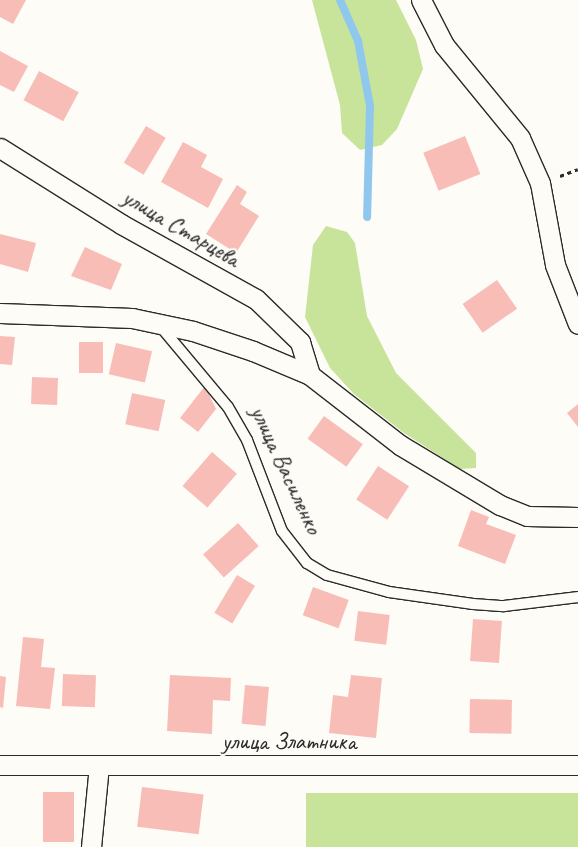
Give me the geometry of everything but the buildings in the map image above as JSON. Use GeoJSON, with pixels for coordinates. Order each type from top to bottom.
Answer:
{"type":"FeatureCollection","features":[{"type":"Feature","properties":{"kind":"street"},"geometry":{"type":"LineString","coordinates":[[421,0],[444,45],[520,138],[540,183],[555,265],[578,324]]}},
{"type":"Feature","properties":{"kind":"street","name":"улица Старцева"},"geometry":{"type":"LineString","coordinates":[[0,148],[121,224],[256,299],[300,342],[310,376]]}},
{"type":"Feature","properties":{"kind":"street"},"geometry":{"type":"LineString","coordinates":[[0,313],[80,313],[158,322],[253,351],[310,376],[400,445],[500,505],[526,516],[578,517]]}},
{"type":"Feature","properties":{"kind":"street","name":"улица Златника"},"geometry":{"type":"LineString","coordinates":[[0,765],[578,765]]}},
{"type":"Feature","properties":{"kind":"street"},"geometry":{"type":"LineString","coordinates":[[91,847],[99,766]]}},
{"type":"Feature","properties":{"kind":"lane","name":"улица Василенко"},"geometry":{"type":"LineString","coordinates":[[158,322],[228,407],[247,440],[282,531],[307,563],[327,574],[389,592],[473,604],[504,606],[578,597]]}},
{"type":"Feature","properties":{"kind":"green space"},"geometry":{"type":"Polygon","coordinates":[[[312,0],[396,0],[416,40],[423,69],[397,129],[382,145],[360,150],[342,133],[340,105],[312,0]]]}},
{"type":"Feature","properties":{"kind":"green space"},"geometry":{"type":"Polygon","coordinates":[[[326,226],[347,232],[355,243],[367,316],[396,373],[476,453],[476,468],[460,469],[404,433],[354,394],[330,368],[305,317],[313,245],[326,226]]]}},
{"type":"Feature","properties":{"kind":"green space"},"geometry":{"type":"Polygon","coordinates":[[[306,793],[578,793],[578,847],[306,847],[306,793]]]}},
{"type":"Feature","properties":{"kind":"waterway"},"geometry":{"type":"LineString","coordinates":[[340,0],[358,41],[370,106],[367,217]]}}]}
